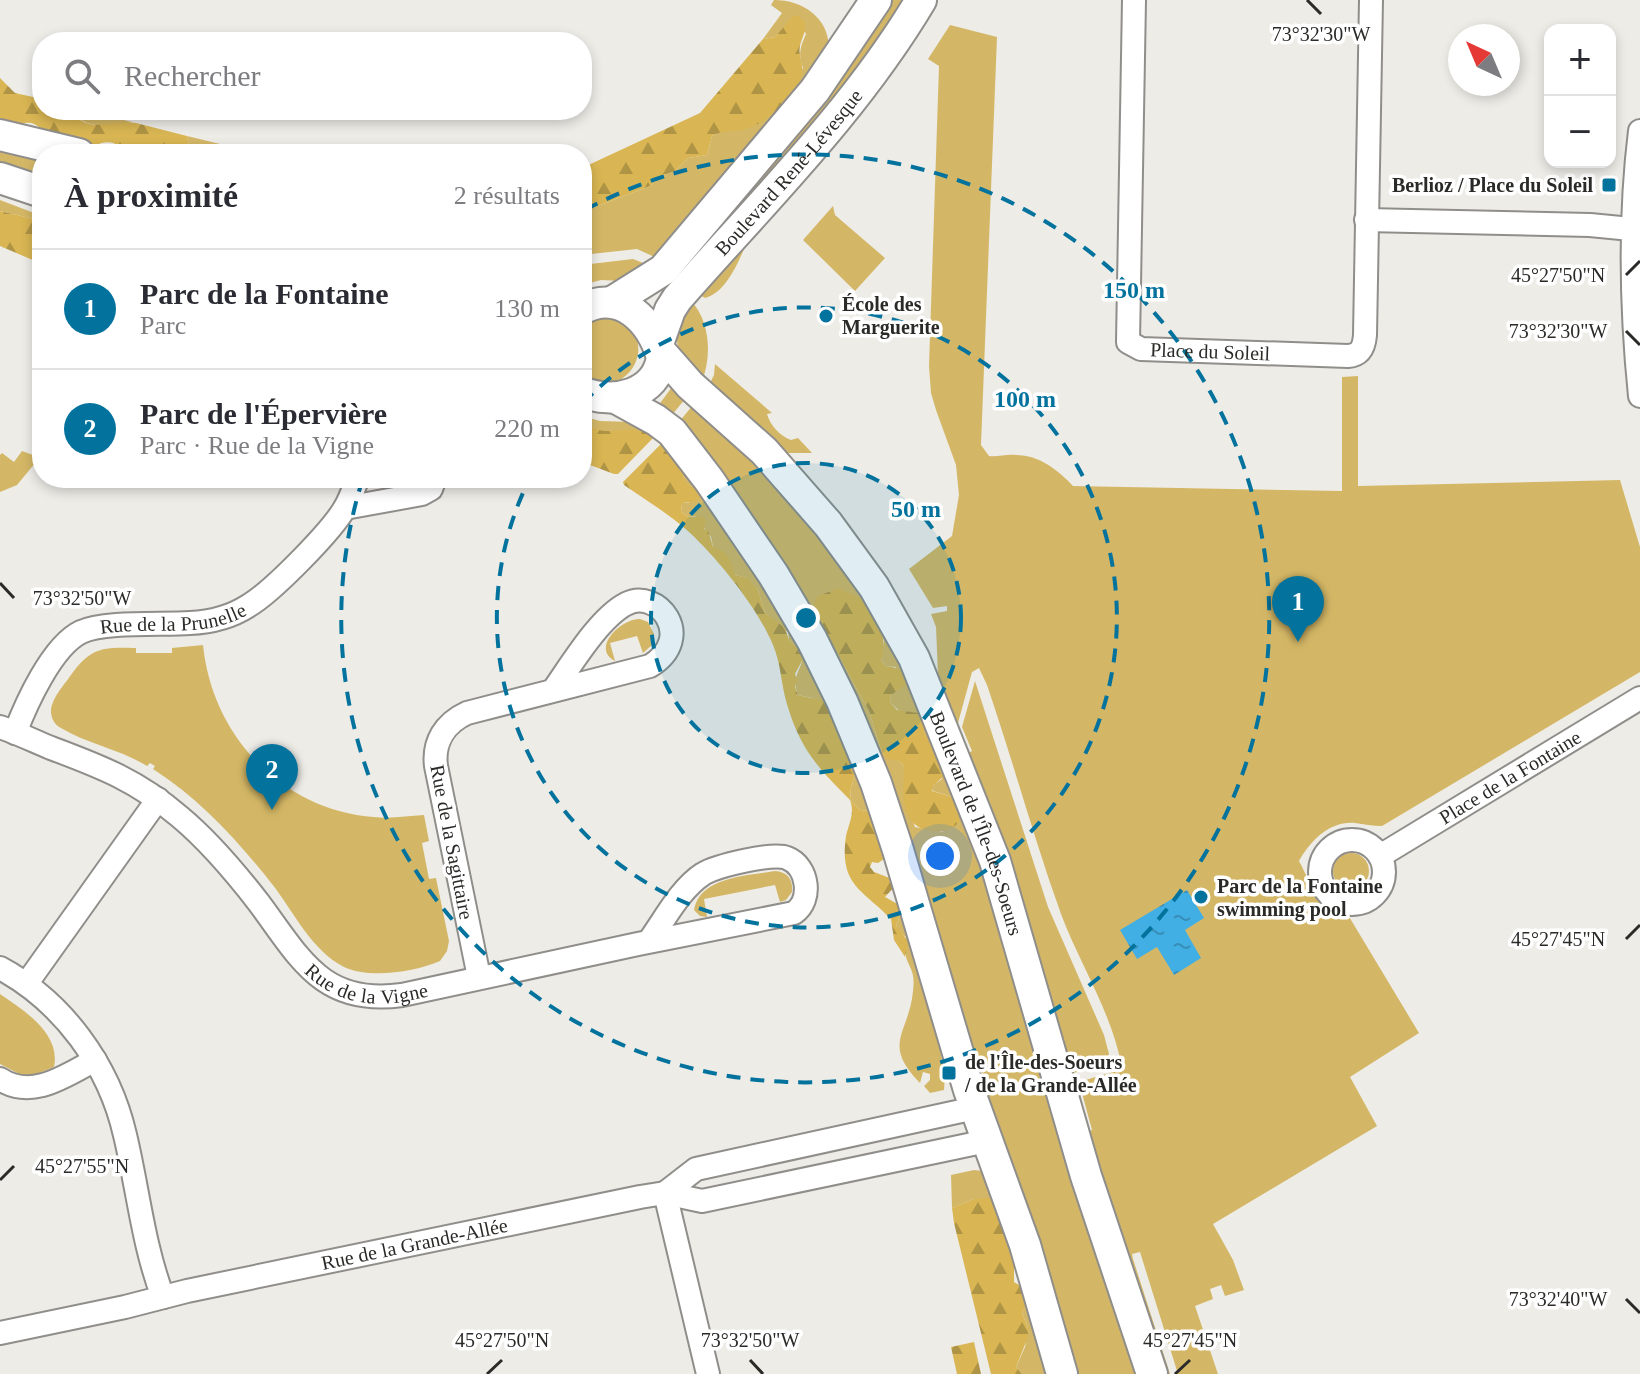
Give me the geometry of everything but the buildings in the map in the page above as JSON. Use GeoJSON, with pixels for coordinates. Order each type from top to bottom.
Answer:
{"type":"FeatureCollection","features":[{"type":"Feature","properties":{"kind":"street","name":"Boulevard René-Lévesque"},"geometry":{"type":"LineString","coordinates":[[595,303],[663,270],[815,90],[876,0]]}},
{"type":"Feature","properties":{"kind":"street","name":"Boulevard René-Lévesque"},"geometry":{"type":"LineString","coordinates":[[616,398],[632,394],[654,378],[662,362],[659,348],[670,310],[677,299],[855,97],[921,0]]}},
{"type":"Feature","properties":{"kind":"street","name":"Place du Soleil"},"geometry":{"type":"LineString","coordinates":[[1134,0],[1127,336],[1130,345],[1141,349],[1348,356],[1356,354],[1365,344],[1371,0]]}},
{"type":"Feature","properties":{"kind":"street"},"geometry":{"type":"LineString","coordinates":[[1640,131],[1631,229],[1640,396]]}},
{"type":"Feature","properties":{"kind":"street"},"geometry":{"type":"LineString","coordinates":[[0,135],[37,144]]}},
{"type":"Feature","properties":{"kind":"street"},"geometry":{"type":"LineString","coordinates":[[0,178],[32,189]]}},
{"type":"Feature","properties":{"kind":"street"},"geometry":{"type":"LineString","coordinates":[[1366,220],[1590,225],[1631,229]]}},
{"type":"Feature","properties":{"kind":"street","name":"Boulevard de l'Île-des-Soeurs"},"geometry":{"type":"LineString","coordinates":[[595,303],[639,316],[651,330],[659,348],[690,385],[764,451],[828,524],[874,587],[914,658],[995,861],[1086,1176],[1152,1374]]}},
{"type":"Feature","properties":{"kind":"street"},"geometry":{"type":"LineString","coordinates":[[592,395],[616,398],[664,425],[692,457],[767,563],[824,663],[866,756],[887,814],[975,1108],[1025,1245],[1062,1374]]}},
{"type":"Feature","properties":{"kind":"street","name":"Rue de la Prunelle"},"geometry":{"type":"LineString","coordinates":[[8,730],[64,645],[75,636],[95,628],[205,622],[238,612],[257,600],[287,573],[345,508],[354,488]]}},
{"type":"Feature","properties":{"kind":"street"},"geometry":{"type":"LineString","coordinates":[[345,508],[422,494],[431,488]]}},
{"type":"Feature","properties":{"kind":"street","name":"Rue de la Sagittaire"},"geometry":{"type":"LineString","coordinates":[[479,977],[436,766],[437,744],[449,725],[467,713],[650,666],[663,656],[672,643],[673,630],[668,620],[659,609],[646,602],[624,605],[591,638],[554,689]]}},
{"type":"Feature","properties":{"kind":"street","name":"Place de la Fontaine"},"geometry":{"type":"LineString","coordinates":[[1380,856],[1640,698]]}},
{"type":"Feature","properties":{"kind":"street","name":"Rue de la Vigne"},"geometry":{"type":"LineString","coordinates":[[8,730],[117,773],[158,799],[220,856],[303,964],[327,984],[355,994],[387,997],[794,913],[802,907],[807,893],[801,870],[794,862],[779,856],[707,872],[680,897],[649,941]]}},
{"type":"Feature","properties":{"kind":"street"},"geometry":{"type":"LineString","coordinates":[[27,983],[158,799]]}},
{"type":"Feature","properties":{"kind":"street"},"geometry":{"type":"LineString","coordinates":[[0,968],[27,983],[64,1018],[95,1060],[123,1126],[151,1265],[163,1297]]}},
{"type":"Feature","properties":{"kind":"street"},"geometry":{"type":"LineString","coordinates":[[0,1079],[14,1087],[28,1089],[49,1083],[95,1060]]}},
{"type":"Feature","properties":{"kind":"street","name":"Rue de la Grande-Allée"},"geometry":{"type":"LineString","coordinates":[[665,1193],[696,1169],[975,1108]]}},
{"type":"Feature","properties":{"kind":"street","name":"Rue de la Grande-Allée"},"geometry":{"type":"LineString","coordinates":[[0,1333],[665,1193],[702,1201],[987,1141]]}},
{"type":"Feature","properties":{"kind":"street"},"geometry":{"type":"LineString","coordinates":[[665,1193],[708,1374]]}},
{"type":"Feature","properties":{"kind":"shaded area"},"geometry":{"type":"Polygon","coordinates":[[[774,0],[786,1],[815,15],[827,33],[828,56],[659,259],[637,249],[592,254],[592,208],[650,186],[661,176],[675,171],[688,158],[707,155],[712,136],[723,130],[743,129],[803,68],[800,51],[806,34],[794,16],[775,37],[763,39],[782,13],[771,5],[774,0]]]}},
{"type":"Feature","properties":{"kind":"shaded area"},"geometry":{"type":"Polygon","coordinates":[[[887,0],[911,0],[881,46],[694,263],[691,248],[887,0]]]}},
{"type":"Feature","properties":{"kind":"shaded area"},"geometry":{"type":"Polygon","coordinates":[[[950,25],[997,37],[981,445],[989,456],[1032,458],[1054,469],[1073,486],[1342,491],[1342,377],[1358,376],[1358,486],[1620,480],[1640,547],[1640,672],[1382,826],[1346,823],[1329,829],[1315,839],[1299,861],[1316,895],[1328,907],[1348,915],[1419,1033],[1350,1077],[1377,1126],[1213,1224],[1233,1260],[1244,1290],[1225,1296],[1221,1285],[1210,1289],[1213,1299],[1195,1306],[1218,1374],[1178,1374],[1140,1252],[1132,1254],[1133,1259],[1170,1374],[1165,1374],[1087,1132],[1092,1130],[1079,1082],[1122,1069],[1118,1049],[1104,1009],[1061,914],[987,685],[979,668],[972,672],[958,723],[955,724],[938,675],[936,627],[931,614],[947,611],[947,606],[933,608],[909,569],[952,536],[959,495],[956,465],[931,393],[929,366],[939,66],[928,59],[950,25]]]}},
{"type":"Feature","properties":{"kind":"shaded area"},"geometry":{"type":"Polygon","coordinates":[[[124,120],[132,122],[98,125],[83,121],[124,120]]]}},
{"type":"Feature","properties":{"kind":"shaded area"},"geometry":{"type":"Polygon","coordinates":[[[187,136],[220,144],[188,144],[187,136]]]}},
{"type":"Feature","properties":{"kind":"shaded area"},"geometry":{"type":"Polygon","coordinates":[[[0,143],[32,151],[32,177],[0,166],[0,143]]]}},
{"type":"Feature","properties":{"kind":"shaded area"},"geometry":{"type":"Polygon","coordinates":[[[0,200],[32,212],[32,219],[0,211],[0,200]]]}},
{"type":"Feature","properties":{"kind":"shaded area"},"geometry":{"type":"Polygon","coordinates":[[[833,206],[835,215],[885,258],[855,291],[803,240],[833,206]]]}},
{"type":"Feature","properties":{"kind":"shaded area"},"geometry":{"type":"Polygon","coordinates":[[[745,247],[730,277],[719,290],[705,298],[698,294],[733,251],[745,247]]]}},
{"type":"Feature","properties":{"kind":"shaded area"},"geometry":{"type":"Polygon","coordinates":[[[633,259],[653,267],[621,281],[592,282],[592,264],[633,259]]]}},
{"type":"Feature","properties":{"kind":"shaded area"},"geometry":{"type":"Polygon","coordinates":[[[692,302],[703,319],[708,340],[702,381],[680,352],[678,344],[679,326],[692,302]]]}},
{"type":"Feature","properties":{"kind":"shaded area"},"geometry":{"type":"Polygon","coordinates":[[[603,317],[624,324],[635,335],[638,349],[635,363],[627,375],[614,382],[599,382],[592,378],[592,322],[603,317]]]}},
{"type":"Feature","properties":{"kind":"shaded area"},"geometry":{"type":"Polygon","coordinates":[[[715,364],[772,413],[767,414],[768,418],[779,433],[791,440],[798,438],[812,453],[785,453],[709,385],[715,364]]]}},
{"type":"Feature","properties":{"kind":"shaded area"},"geometry":{"type":"Polygon","coordinates":[[[672,387],[685,399],[672,415],[658,406],[672,387]]]}},
{"type":"Feature","properties":{"kind":"shaded area"},"geometry":{"type":"Polygon","coordinates":[[[693,405],[727,433],[801,511],[868,604],[815,613],[869,711],[882,753],[900,761],[904,767],[905,799],[915,827],[943,832],[952,797],[933,791],[931,787],[942,779],[931,742],[891,703],[890,696],[899,688],[896,667],[885,666],[881,660],[884,641],[879,622],[897,655],[983,863],[1046,1081],[981,1083],[897,803],[679,422],[693,405]]]}},
{"type":"Feature","properties":{"kind":"shaded area"},"geometry":{"type":"Polygon","coordinates":[[[592,419],[633,422],[657,434],[654,437],[636,432],[592,428],[592,419]]]}},
{"type":"Feature","properties":{"kind":"shaded area"},"geometry":{"type":"Polygon","coordinates":[[[22,451],[32,455],[32,467],[17,485],[0,492],[0,455],[2,453],[14,462],[22,451]]]}},
{"type":"Feature","properties":{"kind":"shaded area"},"geometry":{"type":"Polygon","coordinates":[[[685,467],[789,625],[832,710],[812,698],[798,695],[795,682],[803,653],[789,640],[788,632],[765,613],[758,590],[747,578],[735,575],[713,547],[711,537],[695,516],[688,517],[681,512],[682,503],[689,503],[693,487],[684,479],[685,467]]]}},
{"type":"Feature","properties":{"kind":"shaded area"},"geometry":{"type":"Polygon","coordinates":[[[640,619],[648,622],[654,634],[652,645],[643,653],[637,636],[610,643],[615,661],[606,649],[611,635],[625,623],[640,619]]]}},
{"type":"Feature","properties":{"kind":"shaded area"},"geometry":{"type":"Polygon","coordinates":[[[203,645],[209,678],[220,709],[257,762],[281,783],[309,800],[340,811],[380,818],[424,815],[429,841],[422,843],[429,879],[436,878],[449,941],[440,961],[392,973],[366,973],[354,971],[332,960],[304,930],[272,884],[232,837],[187,794],[153,769],[155,766],[150,763],[147,766],[55,724],[51,708],[55,698],[78,666],[92,654],[106,649],[125,648],[136,648],[136,653],[172,653],[172,648],[203,645]]]}},
{"type":"Feature","properties":{"kind":"shaded area"},"geometry":{"type":"Polygon","coordinates":[[[975,681],[1048,907],[1104,1035],[1109,1054],[1104,1064],[1070,1074],[967,754],[972,751],[962,727],[975,681]]]}},
{"type":"Feature","properties":{"kind":"shaded area"},"geometry":{"type":"Polygon","coordinates":[[[857,768],[872,811],[860,810],[850,800],[857,768]]]}},
{"type":"Feature","properties":{"kind":"shaded area"},"geometry":{"type":"Polygon","coordinates":[[[1351,853],[1364,858],[1369,871],[1364,884],[1351,889],[1338,884],[1333,871],[1338,858],[1351,853]]]}},
{"type":"Feature","properties":{"kind":"shaded area"},"geometry":{"type":"Polygon","coordinates":[[[775,871],[786,875],[792,883],[792,892],[786,900],[780,902],[775,885],[704,899],[707,917],[700,916],[694,910],[705,890],[715,884],[775,871]]]}},
{"type":"Feature","properties":{"kind":"shaded area"},"geometry":{"type":"Polygon","coordinates":[[[903,907],[943,1044],[939,1045],[945,1073],[944,1090],[930,1093],[924,1086],[930,1080],[930,1074],[923,1072],[920,1083],[908,1069],[900,1048],[914,985],[906,957],[906,937],[896,926],[903,907]]]}},
{"type":"Feature","properties":{"kind":"shaded area"},"geometry":{"type":"Polygon","coordinates":[[[0,994],[30,1016],[47,1034],[55,1055],[54,1067],[27,1078],[0,1064],[0,994]]]}},
{"type":"Feature","properties":{"kind":"shaded area"},"geometry":{"type":"Polygon","coordinates":[[[1049,1090],[1138,1374],[1075,1374],[984,1092],[1049,1090]]]}},
{"type":"Feature","properties":{"kind":"shaded area"},"geometry":{"type":"Polygon","coordinates":[[[983,1171],[995,1200],[974,1199],[952,1208],[951,1175],[983,1171]]]}},
{"type":"Feature","properties":{"kind":"shaded area"},"geometry":{"type":"Polygon","coordinates":[[[1028,1303],[1048,1374],[1022,1374],[1016,1367],[1025,1347],[1028,1328],[1022,1313],[1028,1303]]]}},
{"type":"Feature","properties":{"kind":"green space"},"geometry":{"type":"Polygon","coordinates":[[[793,16],[799,16],[805,23],[800,49],[800,80],[780,108],[751,127],[712,136],[707,155],[688,158],[675,171],[661,176],[650,186],[592,208],[592,163],[700,113],[763,39],[775,37],[793,16]]]}},
{"type":"Feature","properties":{"kind":"green space"},"geometry":{"type":"Polygon","coordinates":[[[0,78],[15,93],[32,97],[32,120],[82,120],[101,125],[136,123],[187,136],[188,144],[78,144],[51,138],[31,123],[0,127],[0,78]]]}},
{"type":"Feature","properties":{"kind":"green space"},"geometry":{"type":"Polygon","coordinates":[[[0,211],[32,219],[32,260],[0,246],[0,211]]]}},
{"type":"Feature","properties":{"kind":"green space"},"geometry":{"type":"Polygon","coordinates":[[[592,426],[608,431],[634,430],[654,437],[618,474],[592,466],[592,426]]]}},
{"type":"Feature","properties":{"kind":"green space"},"geometry":{"type":"Polygon","coordinates":[[[664,441],[685,467],[683,476],[686,482],[699,491],[700,497],[695,502],[682,503],[681,512],[688,517],[701,516],[706,520],[704,529],[708,530],[713,547],[728,557],[735,575],[748,578],[758,590],[765,613],[785,628],[789,640],[803,653],[795,674],[795,687],[798,695],[824,701],[832,710],[857,768],[850,800],[804,746],[785,697],[776,652],[747,600],[725,570],[689,532],[624,485],[623,482],[664,441]]]}},
{"type":"Feature","properties":{"kind":"green space"},"geometry":{"type":"Polygon","coordinates":[[[839,588],[862,599],[873,609],[882,630],[881,660],[885,666],[900,670],[909,682],[890,696],[891,703],[897,710],[918,713],[925,722],[924,733],[937,752],[945,775],[932,787],[932,791],[952,797],[959,809],[959,822],[949,829],[934,832],[920,828],[908,815],[904,797],[904,767],[900,761],[888,759],[882,753],[869,711],[815,613],[814,603],[818,596],[839,588]]]}},
{"type":"Feature","properties":{"kind":"green space"},"geometry":{"type":"Polygon","coordinates":[[[850,800],[860,810],[872,811],[887,857],[878,863],[872,862],[870,867],[874,872],[895,880],[896,885],[885,897],[903,907],[896,926],[909,942],[905,957],[894,940],[891,919],[855,885],[846,865],[846,836],[852,814],[850,800]]]}},
{"type":"Feature","properties":{"kind":"green space"},"geometry":{"type":"Polygon","coordinates":[[[974,1199],[995,1200],[1014,1250],[1014,1282],[1024,1288],[1028,1303],[1022,1313],[1028,1337],[1016,1367],[1022,1374],[991,1374],[954,1223],[952,1208],[974,1199]]]}},
{"type":"Feature","properties":{"kind":"green space"},"geometry":{"type":"Polygon","coordinates":[[[974,1342],[981,1374],[957,1374],[951,1347],[974,1342]]]}},
{"type":"Feature","properties":{"kind":"water"},"geometry":{"type":"Polygon","coordinates":[[[1187,890],[1204,918],[1185,930],[1201,958],[1174,975],[1157,947],[1137,959],[1120,930],[1187,890]]]}},
{"type":"Feature","properties":{"kind":"place","name":"Berlioz / Place du Soleil"},"geometry":{"type":"Point","coordinates":[1609,185]}},
{"type":"Feature","properties":{"kind":"place","name":"École des Marguerite"},"geometry":{"type":"Point","coordinates":[826,316]}},
{"type":"Feature","properties":{"kind":"place","name":"Parc de la Fontaine"},"geometry":{"type":"Point","coordinates":[1298,642]}},
{"type":"Feature","properties":{"kind":"place","name":"Parc de l'Épervière"},"geometry":{"type":"Point","coordinates":[272,810]}},
{"type":"Feature","properties":{"kind":"place","name":"Parc de la Fontaine swimming pool"},"geometry":{"type":"Point","coordinates":[1201,897]}},
{"type":"Feature","properties":{"kind":"place","name":"de l'Île-des-Soeurs / de la Grande-Allée"},"geometry":{"type":"Point","coordinates":[949,1073]}}]}
